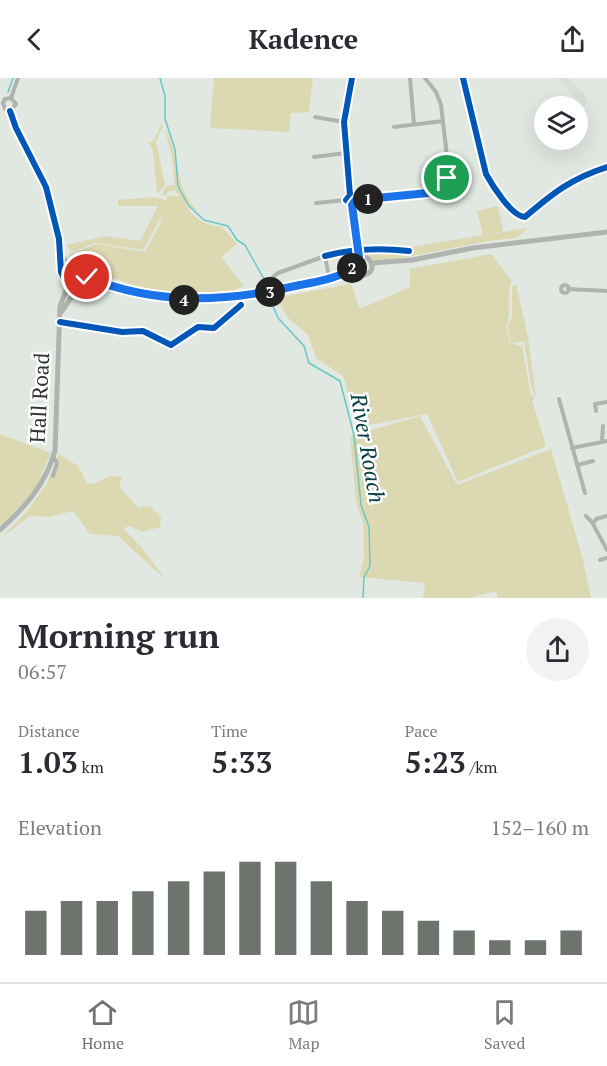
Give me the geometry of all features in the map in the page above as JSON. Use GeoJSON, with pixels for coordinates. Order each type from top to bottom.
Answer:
{"type":"FeatureCollection","features":[{"type":"Feature","properties":{"kind":"main road"},"geometry":{"type":"LineString","coordinates":[[372,265],[473,248],[607,233]]}},
{"type":"Feature","properties":{"kind":"main road"},"geometry":{"type":"LineString","coordinates":[[359,254],[367,258],[372,265],[368,275],[362,277],[354,271],[353,262],[359,254]]}},
{"type":"Feature","properties":{"kind":"main road"},"geometry":{"type":"LineString","coordinates":[[319,281],[354,271]]}},
{"type":"Feature","properties":{"kind":"main road"},"geometry":{"type":"LineString","coordinates":[[122,290],[71,272],[67,283],[164,298],[225,299],[255,296],[354,271]]}},
{"type":"Feature","properties":{"kind":"main road"},"geometry":{"type":"LineString","coordinates":[[78,285],[79,274]]}},
{"type":"Feature","properties":{"kind":"main road","name":"Hall Road"},"geometry":{"type":"LineString","coordinates":[[0,530],[33,497],[43,483],[53,456],[57,432],[60,306],[67,283]]}},
{"type":"Feature","properties":{"kind":"main road","name":"Hall Road"},"geometry":{"type":"LineString","coordinates":[[60,322],[65,304],[78,285]]}},
{"type":"Feature","properties":{"kind":"street"},"geometry":{"type":"LineString","coordinates":[[11,98],[18,78]]}},
{"type":"Feature","properties":{"kind":"street"},"geometry":{"type":"LineString","coordinates":[[346,200],[350,195],[344,122],[352,78]]}},
{"type":"Feature","properties":{"kind":"street"},"geometry":{"type":"LineString","coordinates":[[410,78],[414,124]]}},
{"type":"Feature","properties":{"kind":"street"},"geometry":{"type":"LineString","coordinates":[[350,195],[356,200],[428,193],[440,189],[446,182],[448,172],[439,98],[426,79]]}},
{"type":"Feature","properties":{"kind":"street"},"geometry":{"type":"LineString","coordinates":[[462,79],[486,174],[491,185],[518,215],[525,217],[558,188],[582,174],[607,166]]}},
{"type":"Feature","properties":{"kind":"street"},"geometry":{"type":"LineString","coordinates":[[7,98],[11,98],[16,104],[10,111],[5,109],[2,103],[7,98]]}},
{"type":"Feature","properties":{"kind":"street","name":"Hall Road"},"geometry":{"type":"LineString","coordinates":[[10,111],[16,128],[46,187],[60,250],[61,272],[67,283]]}},
{"type":"Feature","properties":{"kind":"street"},"geometry":{"type":"LineString","coordinates":[[315,117],[344,122]]}},
{"type":"Feature","properties":{"kind":"street"},"geometry":{"type":"LineString","coordinates":[[394,127],[443,121]]}},
{"type":"Feature","properties":{"kind":"street"},"geometry":{"type":"LineString","coordinates":[[314,157],[346,153]]}},
{"type":"Feature","properties":{"kind":"street"},"geometry":{"type":"LineString","coordinates":[[316,203],[346,200],[352,205],[359,254]]}},
{"type":"Feature","properties":{"kind":"street"},"geometry":{"type":"LineString","coordinates":[[352,205],[356,200]]}},
{"type":"Feature","properties":{"kind":"street"},"geometry":{"type":"LineString","coordinates":[[262,286],[278,273],[325,256],[390,249],[409,251]]}},
{"type":"Feature","properties":{"kind":"street","name":"Hall Road"},"geometry":{"type":"LineString","coordinates":[[60,250],[71,272]]}},
{"type":"Feature","properties":{"kind":"street"},"geometry":{"type":"LineString","coordinates":[[325,256],[329,277]]}},
{"type":"Feature","properties":{"kind":"street"},"geometry":{"type":"LineString","coordinates":[[568,289],[607,291]]}},
{"type":"Feature","properties":{"kind":"street"},"geometry":{"type":"LineString","coordinates":[[60,322],[122,332],[143,331],[171,345],[198,327],[214,328],[241,305]]}},
{"type":"Feature","properties":{"kind":"street"},"geometry":{"type":"LineString","coordinates":[[594,398],[596,411]]}},
{"type":"Feature","properties":{"kind":"street"},"geometry":{"type":"LineString","coordinates":[[559,399],[585,493]]}},
{"type":"Feature","properties":{"kind":"street"},"geometry":{"type":"LineString","coordinates":[[595,404],[607,402]]}},
{"type":"Feature","properties":{"kind":"street"},"geometry":{"type":"LineString","coordinates":[[572,448],[605,441],[603,426]]}},
{"type":"Feature","properties":{"kind":"street"},"geometry":{"type":"LineString","coordinates":[[53,456],[57,463],[53,476]]}},
{"type":"Feature","properties":{"kind":"street"},"geometry":{"type":"LineString","coordinates":[[577,465],[593,461]]}},
{"type":"Feature","properties":{"kind":"street"},"geometry":{"type":"LineString","coordinates":[[586,516],[593,523],[594,530],[607,550]]}},
{"type":"Feature","properties":{"kind":"street"},"geometry":{"type":"LineString","coordinates":[[593,523],[607,516]]}},
{"type":"Feature","properties":{"kind":"street"},"geometry":{"type":"LineString","coordinates":[[600,560],[607,558]]}},
{"type":"Feature","properties":{"kind":"shaded area"},"geometry":{"type":"Polygon","coordinates":[[[214,78],[313,78],[309,112],[291,113],[289,132],[210,128],[214,78]]]}},
{"type":"Feature","properties":{"kind":"shaded area"},"geometry":{"type":"Polygon","coordinates":[[[162,123],[163,126],[156,142],[165,185],[157,193],[153,151],[148,143],[153,141],[162,123]]]}},
{"type":"Feature","properties":{"kind":"shaded area"},"geometry":{"type":"Polygon","coordinates":[[[165,129],[185,192],[190,202],[198,210],[189,208],[181,199],[198,219],[222,227],[237,244],[221,257],[244,286],[230,292],[193,294],[144,288],[82,268],[69,255],[96,244],[145,252],[161,223],[162,216],[143,250],[95,243],[71,252],[67,245],[105,236],[140,241],[158,206],[118,206],[118,200],[153,197],[166,200],[167,196],[179,196],[176,191],[169,191],[165,196],[162,195],[166,186],[175,185],[172,157],[165,129]]]}},
{"type":"Feature","properties":{"kind":"shaded area"},"geometry":{"type":"Polygon","coordinates":[[[498,206],[503,231],[490,234],[526,228],[526,230],[516,238],[397,259],[375,261],[364,255],[362,248],[388,247],[407,252],[411,247],[483,235],[477,211],[498,206]]]}},
{"type":"Feature","properties":{"kind":"shaded area"},"geometry":{"type":"Polygon","coordinates":[[[491,254],[512,281],[506,327],[510,343],[522,346],[531,396],[534,395],[532,400],[546,446],[458,482],[427,414],[359,427],[343,376],[316,358],[308,335],[288,318],[276,298],[351,284],[360,309],[410,287],[410,269],[491,254]]]}},
{"type":"Feature","properties":{"kind":"shaded area"},"geometry":{"type":"Polygon","coordinates":[[[516,284],[528,337],[536,397],[532,390],[524,341],[511,343],[507,327],[512,317],[512,287],[516,284]]]}},
{"type":"Feature","properties":{"kind":"shaded area"},"geometry":{"type":"Polygon","coordinates":[[[420,416],[457,485],[551,449],[583,560],[591,598],[498,598],[496,591],[470,598],[423,598],[425,583],[359,577],[364,558],[363,523],[356,501],[350,436],[420,416]]]}},
{"type":"Feature","properties":{"kind":"shaded area"},"geometry":{"type":"Polygon","coordinates":[[[0,434],[51,453],[34,491],[0,527],[0,434]]]}},
{"type":"Feature","properties":{"kind":"shaded area"},"geometry":{"type":"Polygon","coordinates":[[[59,454],[78,466],[87,483],[94,484],[109,476],[122,477],[119,487],[139,508],[150,506],[161,517],[160,527],[142,532],[130,526],[123,528],[143,549],[166,580],[118,536],[90,534],[73,511],[50,517],[30,516],[0,539],[28,510],[46,485],[59,454]]]}},
{"type":"Feature","properties":{"kind":"waterway"},"geometry":{"type":"LineString","coordinates":[[8,92],[13,78]]}},
{"type":"Feature","properties":{"kind":"waterway","name":"River Roach"},"geometry":{"type":"LineString","coordinates":[[160,78],[165,96],[165,119],[175,149],[178,186],[188,205],[204,220],[228,226],[237,240],[245,245],[265,281]]}},
{"type":"Feature","properties":{"kind":"waterway","name":"River Roach"},"geometry":{"type":"LineString","coordinates":[[269,297],[278,318],[304,346],[309,363],[340,381],[354,435],[361,505],[369,527],[370,566],[364,577],[363,598]]}},
{"type":"Feature","properties":{"kind":"taxiway"},"geometry":{"type":"LineString","coordinates":[[563,78],[579,96]]}},
{"type":"Feature","properties":{"kind":"cycle path"},"geometry":{"type":"LineString","coordinates":[[352,78],[344,122],[350,195],[346,200],[352,205],[359,257]]}},
{"type":"Feature","properties":{"kind":"cycle path"},"geometry":{"type":"LineString","coordinates":[[463,78],[486,174],[503,200],[520,216],[525,217],[573,181],[607,167]]}},
{"type":"Feature","properties":{"kind":"cycle path"},"geometry":{"type":"LineString","coordinates":[[10,111],[16,128],[46,187],[59,239],[61,272],[65,280]]}},
{"type":"Feature","properties":{"kind":"cycle path"},"geometry":{"type":"LineString","coordinates":[[325,256],[366,250],[409,251]]}},
{"type":"Feature","properties":{"kind":"cycle path"},"geometry":{"type":"LineString","coordinates":[[60,322],[122,332],[143,331],[171,345],[198,327],[214,328],[241,305]]}},
{"type":"Feature","properties":{"kind":"route"},"geometry":{"type":"LineString","coordinates":[[87,277],[122,290],[186,300],[255,296],[319,281],[352,269],[353,262],[359,257],[352,205],[356,200],[428,193],[440,189],[447,178]]}}]}
